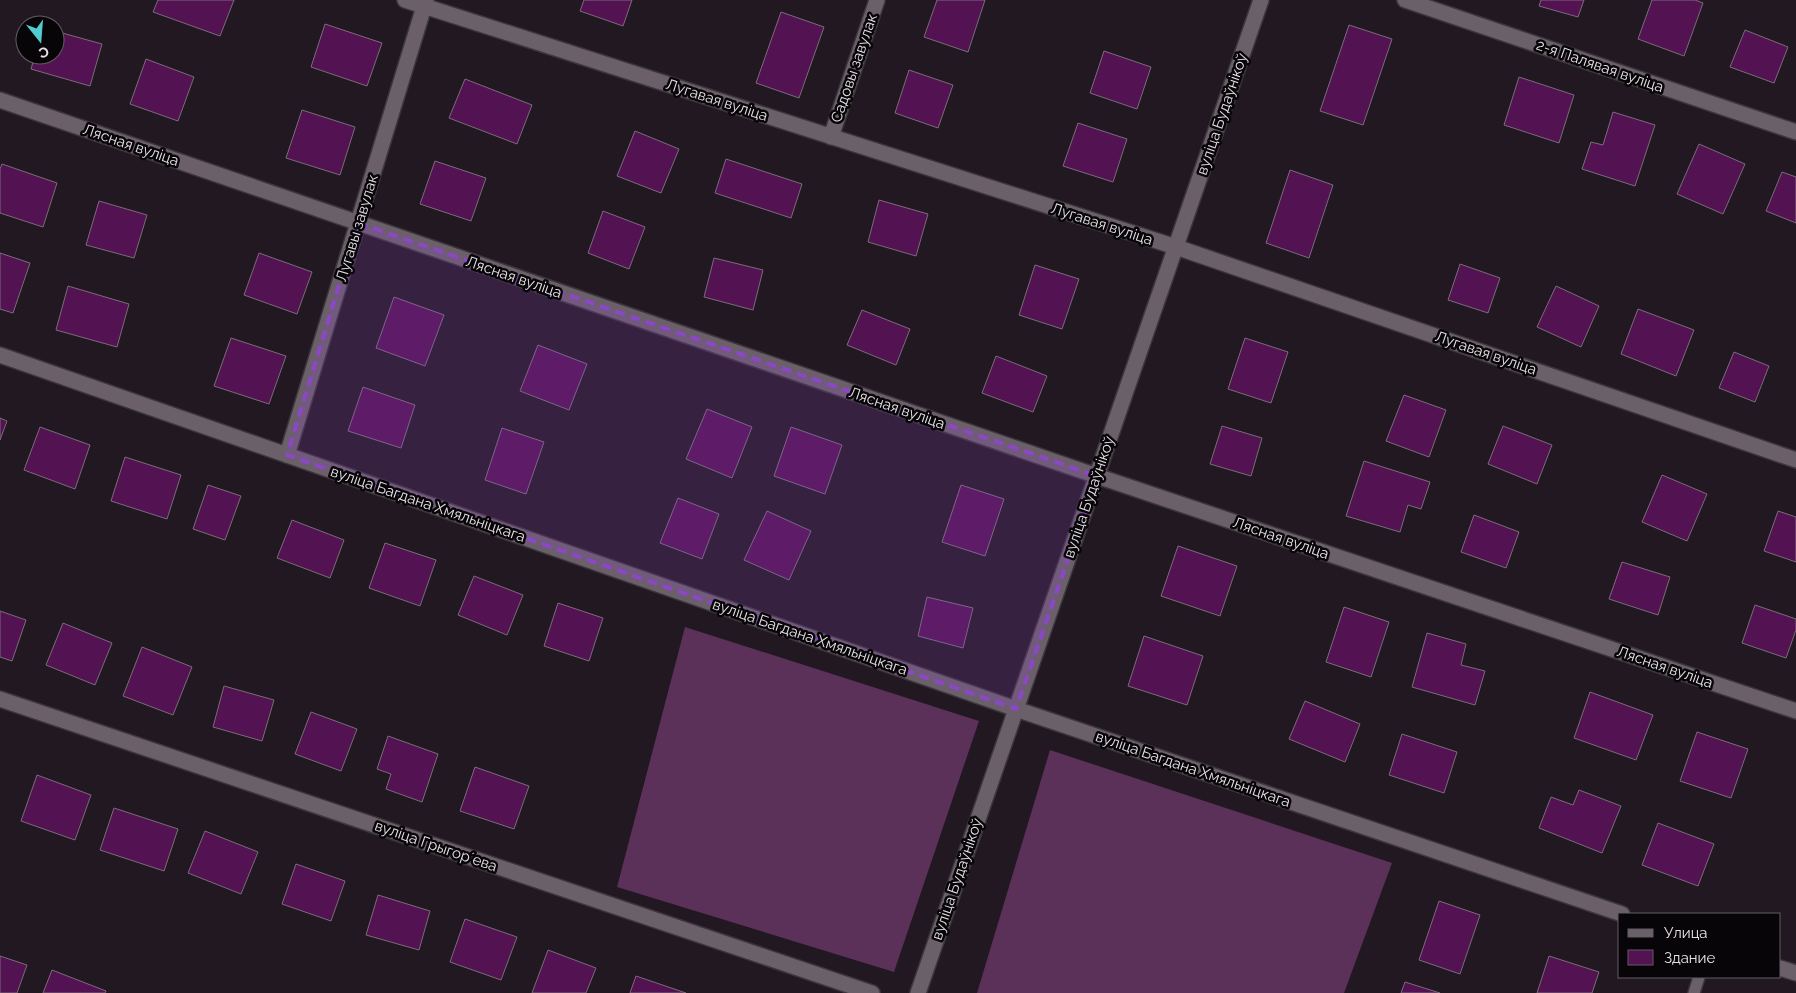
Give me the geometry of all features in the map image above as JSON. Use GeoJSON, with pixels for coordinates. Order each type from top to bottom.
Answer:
{"type":"FeatureCollection","features":[{"type":"Feature","properties":{"kind":"street","name":"Лугавая вуліца"},"geometry":{"type":"LineString","coordinates":[[405,0],[425,3],[831,137],[1176,247],[1796,460]]}},
{"type":"Feature","properties":{"kind":"street","name":"Садовы завулак"},"geometry":{"type":"LineString","coordinates":[[831,137],[877,0]]}},
{"type":"Feature","properties":{"kind":"street","name":"вуліца Будаўнікоў"},"geometry":{"type":"LineString","coordinates":[[918,993],[1261,0]]}},
{"type":"Feature","properties":{"kind":"street","name":"2-я Палявая вуліца"},"geometry":{"type":"LineString","coordinates":[[1405,0],[1796,132]]}},
{"type":"Feature","properties":{"kind":"street","name":"Лугавы завулак"},"geometry":{"type":"LineString","coordinates":[[287,455],[425,3]]}},
{"type":"Feature","properties":{"kind":"street","name":"Лясная вуліца"},"geometry":{"type":"LineString","coordinates":[[0,100],[1097,476],[1796,711]]}},
{"type":"Feature","properties":{"kind":"street","name":"вуліца Багдана Хмяльніцкага"},"geometry":{"type":"LineString","coordinates":[[0,355],[1016,709],[1619,913]]}},
{"type":"Feature","properties":{"kind":"street","name":"вуліца Грыгорʼева"},"geometry":{"type":"LineString","coordinates":[[0,699],[872,993]]}},
{"type":"Feature","properties":{"kind":"street"},"geometry":{"type":"LineString","coordinates":[[1781,968],[1796,973]]}},
{"type":"Feature","properties":{"kind":"lane"},"geometry":{"type":"LineString","coordinates":[[1694,993],[1700,978]]}},
{"type":"Feature","properties":{"kind":"highlighted area"},"geometry":{"type":"Polygon","coordinates":[[[358,223],[1097,476],[1016,709],[287,455],[358,223]]]}},
{"type":"Feature","properties":{"kind":"shaded area"},"geometry":{"type":"Polygon","coordinates":[[[685,627],[979,721],[894,972],[617,887],[685,627]]]}},
{"type":"Feature","properties":{"kind":"shaded area"},"geometry":{"type":"Polygon","coordinates":[[[1050,750],[1392,863],[1344,993],[977,993],[1050,750]]]}},
{"type":"Feature","properties":{"kind":"building"},"geometry":{"type":"Polygon","coordinates":[[[158,0],[234,0],[220,36],[153,12],[158,0]]]}},
{"type":"Feature","properties":{"kind":"building"},"geometry":{"type":"Polygon","coordinates":[[[584,0],[632,0],[623,26],[580,11],[584,0]]]}},
{"type":"Feature","properties":{"kind":"building"},"geometry":{"type":"Polygon","coordinates":[[[937,0],[985,0],[968,52],[924,37],[937,0]]]}},
{"type":"Feature","properties":{"kind":"building"},"geometry":{"type":"Polygon","coordinates":[[[1541,0],[1584,0],[1578,17],[1539,6],[1541,0]]]}},
{"type":"Feature","properties":{"kind":"building"},"geometry":{"type":"Polygon","coordinates":[[[1652,0],[1695,0],[1703,3],[1684,56],[1638,39],[1652,0]]]}},
{"type":"Feature","properties":{"kind":"building"},"geometry":{"type":"Polygon","coordinates":[[[781,12],[824,27],[799,98],[756,83],[781,12]]]}},
{"type":"Feature","properties":{"kind":"building"},"geometry":{"type":"Polygon","coordinates":[[[325,24],[382,43],[367,86],[311,67],[325,24]]]}},
{"type":"Feature","properties":{"kind":"building"},"geometry":{"type":"Polygon","coordinates":[[[1349,25],[1392,39],[1363,125],[1320,111],[1349,25]]]}},
{"type":"Feature","properties":{"kind":"building"},"geometry":{"type":"Polygon","coordinates":[[[1745,30],[1788,47],[1774,83],[1730,67],[1745,30]]]}},
{"type":"Feature","properties":{"kind":"building"},"geometry":{"type":"Polygon","coordinates":[[[65,34],[102,44],[90,86],[31,69],[32,65],[65,65],[65,34]]]}},
{"type":"Feature","properties":{"kind":"building"},"geometry":{"type":"Polygon","coordinates":[[[1104,51],[1151,67],[1137,109],[1090,93],[1104,51]]]}},
{"type":"Feature","properties":{"kind":"building"},"geometry":{"type":"Polygon","coordinates":[[[146,59],[194,77],[178,121],[130,104],[146,59]]]}},
{"type":"Feature","properties":{"kind":"building"},"geometry":{"type":"Polygon","coordinates":[[[909,70],[953,85],[938,128],[895,113],[909,70]]]}},
{"type":"Feature","properties":{"kind":"building"},"geometry":{"type":"Polygon","coordinates":[[[1519,77],[1574,95],[1559,143],[1504,125],[1519,77]]]}},
{"type":"Feature","properties":{"kind":"building"},"geometry":{"type":"Polygon","coordinates":[[[465,79],[532,105],[517,144],[449,118],[465,79]]]}},
{"type":"Feature","properties":{"kind":"building"},"geometry":{"type":"Polygon","coordinates":[[[302,110],[355,127],[340,175],[286,158],[302,110]]]}},
{"type":"Feature","properties":{"kind":"building"},"geometry":{"type":"Polygon","coordinates":[[[1613,112],[1655,125],[1635,186],[1582,169],[1591,142],[1603,145],[1613,112]]]}},
{"type":"Feature","properties":{"kind":"building"},"geometry":{"type":"Polygon","coordinates":[[[1078,123],[1127,139],[1113,182],[1063,166],[1078,123]]]}},
{"type":"Feature","properties":{"kind":"building"},"geometry":{"type":"Polygon","coordinates":[[[635,131],[679,149],[661,193],[617,176],[635,131]]]}},
{"type":"Feature","properties":{"kind":"building"},"geometry":{"type":"Polygon","coordinates":[[[1699,144],[1745,164],[1723,214],[1677,194],[1699,144]]]}},
{"type":"Feature","properties":{"kind":"building"},"geometry":{"type":"Polygon","coordinates":[[[726,159],[802,184],[791,218],[715,193],[726,159]]]}},
{"type":"Feature","properties":{"kind":"building"},"geometry":{"type":"Polygon","coordinates":[[[435,161],[486,178],[471,221],[420,204],[435,161]]]}},
{"type":"Feature","properties":{"kind":"building"},"geometry":{"type":"Polygon","coordinates":[[[2,164],[57,183],[43,227],[0,213],[0,169],[2,164]]]}},
{"type":"Feature","properties":{"kind":"building"},"geometry":{"type":"Polygon","coordinates":[[[1290,170],[1333,185],[1309,258],[1266,243],[1290,170]]]}},
{"type":"Feature","properties":{"kind":"building"},"geometry":{"type":"Polygon","coordinates":[[[1782,172],[1796,177],[1796,223],[1766,211],[1782,172]]]}},
{"type":"Feature","properties":{"kind":"building"},"geometry":{"type":"Polygon","coordinates":[[[879,200],[928,214],[916,256],[868,242],[879,200]]]}},
{"type":"Feature","properties":{"kind":"building"},"geometry":{"type":"Polygon","coordinates":[[[99,201],[147,215],[134,258],[86,245],[99,201]]]}},
{"type":"Feature","properties":{"kind":"building"},"geometry":{"type":"Polygon","coordinates":[[[603,211],[645,227],[629,269],[588,253],[603,211]]]}},
{"type":"Feature","properties":{"kind":"building"},"geometry":{"type":"Polygon","coordinates":[[[0,253],[30,263],[13,313],[0,309],[0,253]]]}},
{"type":"Feature","properties":{"kind":"building"},"geometry":{"type":"Polygon","coordinates":[[[259,253],[312,272],[297,314],[244,295],[259,253]]]}},
{"type":"Feature","properties":{"kind":"building"},"geometry":{"type":"Polygon","coordinates":[[[714,258],[763,270],[753,310],[704,297],[714,258]]]}},
{"type":"Feature","properties":{"kind":"building"},"geometry":{"type":"Polygon","coordinates":[[[1460,264],[1500,278],[1488,313],[1448,300],[1460,264]]]}},
{"type":"Feature","properties":{"kind":"building"},"geometry":{"type":"Polygon","coordinates":[[[1035,265],[1079,279],[1062,329],[1019,315],[1035,265]]]}},
{"type":"Feature","properties":{"kind":"building"},"geometry":{"type":"Polygon","coordinates":[[[68,286],[129,304],[117,347],[56,330],[68,286]]]}},
{"type":"Feature","properties":{"kind":"building"},"geometry":{"type":"Polygon","coordinates":[[[1556,286],[1599,306],[1581,347],[1537,327],[1556,286]]]}},
{"type":"Feature","properties":{"kind":"building"},"geometry":{"type":"Polygon","coordinates":[[[394,297],[444,315],[425,366],[376,348],[394,297]]]}},
{"type":"Feature","properties":{"kind":"building"},"geometry":{"type":"Polygon","coordinates":[[[1638,309],[1694,330],[1676,376],[1621,354],[1638,309]]]}},
{"type":"Feature","properties":{"kind":"building"},"geometry":{"type":"Polygon","coordinates":[[[862,310],[910,329],[896,365],[847,345],[862,310]]]}},
{"type":"Feature","properties":{"kind":"building"},"geometry":{"type":"Polygon","coordinates":[[[231,338],[286,356],[269,404],[214,386],[231,338]]]}},
{"type":"Feature","properties":{"kind":"building"},"geometry":{"type":"Polygon","coordinates":[[[1245,338],[1288,352],[1271,403],[1228,389],[1245,338]]]}},
{"type":"Feature","properties":{"kind":"building"},"geometry":{"type":"Polygon","coordinates":[[[538,345],[587,364],[569,410],[520,391],[538,345]]]}},
{"type":"Feature","properties":{"kind":"building"},"geometry":{"type":"Polygon","coordinates":[[[1734,352],[1769,366],[1755,402],[1719,388],[1734,352]]]}},
{"type":"Feature","properties":{"kind":"building"},"geometry":{"type":"Polygon","coordinates":[[[996,356],[1047,376],[1033,412],[982,393],[996,356]]]}},
{"type":"Feature","properties":{"kind":"building"},"geometry":{"type":"Polygon","coordinates":[[[363,387],[415,405],[401,448],[348,431],[363,387]]]}},
{"type":"Feature","properties":{"kind":"building"},"geometry":{"type":"Polygon","coordinates":[[[1404,395],[1446,410],[1429,457],[1386,441],[1404,395]]]}},
{"type":"Feature","properties":{"kind":"building"},"geometry":{"type":"Polygon","coordinates":[[[707,409],[752,427],[732,478],[686,459],[707,409]]]}},
{"type":"Feature","properties":{"kind":"building"},"geometry":{"type":"Polygon","coordinates":[[[0,418],[7,421],[0,440],[0,418]]]}},
{"type":"Feature","properties":{"kind":"building"},"geometry":{"type":"Polygon","coordinates":[[[1222,426],[1262,438],[1251,476],[1210,464],[1222,426]]]}},
{"type":"Feature","properties":{"kind":"building"},"geometry":{"type":"Polygon","coordinates":[[[1503,426],[1552,445],[1537,484],[1488,464],[1503,426]]]}},
{"type":"Feature","properties":{"kind":"building"},"geometry":{"type":"Polygon","coordinates":[[[40,427],[90,445],[75,489],[24,470],[40,427]]]}},
{"type":"Feature","properties":{"kind":"building"},"geometry":{"type":"Polygon","coordinates":[[[791,427],[842,445],[825,494],[774,476],[791,427]]]}},
{"type":"Feature","properties":{"kind":"building"},"geometry":{"type":"Polygon","coordinates":[[[502,428],[544,442],[526,494],[485,480],[502,428]]]}},
{"type":"Feature","properties":{"kind":"building"},"geometry":{"type":"Polygon","coordinates":[[[125,457],[181,475],[167,519],[111,501],[125,457]]]}},
{"type":"Feature","properties":{"kind":"building"},"geometry":{"type":"Polygon","coordinates":[[[1364,461],[1430,482],[1421,509],[1408,505],[1400,532],[1346,516],[1364,461]]]}},
{"type":"Feature","properties":{"kind":"building"},"geometry":{"type":"Polygon","coordinates":[[[1662,475],[1707,494],[1687,541],[1642,522],[1662,475]]]}},
{"type":"Feature","properties":{"kind":"building"},"geometry":{"type":"Polygon","coordinates":[[[208,485],[241,496],[225,540],[193,529],[208,485]]]}},
{"type":"Feature","properties":{"kind":"building"},"geometry":{"type":"Polygon","coordinates":[[[961,485],[1004,499],[985,556],[942,542],[961,485]]]}},
{"type":"Feature","properties":{"kind":"building"},"geometry":{"type":"Polygon","coordinates":[[[678,498],[719,514],[702,559],[660,543],[678,498]]]}},
{"type":"Feature","properties":{"kind":"building"},"geometry":{"type":"Polygon","coordinates":[[[767,511],[811,531],[789,580],[744,560],[767,511]]]}},
{"type":"Feature","properties":{"kind":"building"},"geometry":{"type":"Polygon","coordinates":[[[1778,511],[1796,517],[1796,562],[1764,551],[1778,511]]]}},
{"type":"Feature","properties":{"kind":"building"},"geometry":{"type":"Polygon","coordinates":[[[1474,515],[1519,532],[1506,568],[1461,552],[1474,515]]]}},
{"type":"Feature","properties":{"kind":"building"},"geometry":{"type":"Polygon","coordinates":[[[292,520],[344,540],[330,578],[277,558],[292,520]]]}},
{"type":"Feature","properties":{"kind":"building"},"geometry":{"type":"Polygon","coordinates":[[[385,543],[436,560],[420,606],[369,588],[385,543]]]}},
{"type":"Feature","properties":{"kind":"building"},"geometry":{"type":"Polygon","coordinates":[[[1178,546],[1237,566],[1220,616],[1161,596],[1178,546]]]}},
{"type":"Feature","properties":{"kind":"building"},"geometry":{"type":"Polygon","coordinates":[[[1622,562],[1670,577],[1658,615],[1609,599],[1622,562]]]}},
{"type":"Feature","properties":{"kind":"building"},"geometry":{"type":"Polygon","coordinates":[[[474,576],[523,595],[507,635],[458,615],[474,576]]]}},
{"type":"Feature","properties":{"kind":"building"},"geometry":{"type":"Polygon","coordinates":[[[927,597],[973,608],[963,648],[918,636],[927,597]]]}},
{"type":"Feature","properties":{"kind":"building"},"geometry":{"type":"Polygon","coordinates":[[[558,603],[603,618],[589,661],[544,646],[558,603]]]}},
{"type":"Feature","properties":{"kind":"building"},"geometry":{"type":"Polygon","coordinates":[[[1755,605],[1796,619],[1796,630],[1786,658],[1742,643],[1755,605]]]}},
{"type":"Feature","properties":{"kind":"building"},"geometry":{"type":"Polygon","coordinates":[[[1344,607],[1389,622],[1371,677],[1326,662],[1344,607]]]}},
{"type":"Feature","properties":{"kind":"building"},"geometry":{"type":"Polygon","coordinates":[[[0,611],[26,620],[12,661],[0,657],[0,611]]]}},
{"type":"Feature","properties":{"kind":"building"},"geometry":{"type":"Polygon","coordinates":[[[63,623],[112,643],[95,685],[46,665],[63,623]]]}},
{"type":"Feature","properties":{"kind":"building"},"geometry":{"type":"Polygon","coordinates":[[[1427,633],[1466,644],[1461,665],[1485,671],[1475,705],[1412,687],[1427,633]]]}},
{"type":"Feature","properties":{"kind":"building"},"geometry":{"type":"Polygon","coordinates":[[[1144,636],[1203,656],[1187,705],[1128,686],[1144,636]]]}},
{"type":"Feature","properties":{"kind":"building"},"geometry":{"type":"Polygon","coordinates":[[[142,647],[192,667],[173,715],[123,696],[142,647]]]}},
{"type":"Feature","properties":{"kind":"building"},"geometry":{"type":"Polygon","coordinates":[[[224,686],[274,700],[262,741],[213,727],[224,686]]]}},
{"type":"Feature","properties":{"kind":"building"},"geometry":{"type":"Polygon","coordinates":[[[1590,692],[1653,715],[1636,760],[1574,738],[1590,692]]]}},
{"type":"Feature","properties":{"kind":"building"},"geometry":{"type":"Polygon","coordinates":[[[1305,701],[1360,724],[1345,762],[1289,739],[1305,701]]]}},
{"type":"Feature","properties":{"kind":"building"},"geometry":{"type":"Polygon","coordinates":[[[311,712],[357,729],[341,771],[295,754],[311,712]]]}},
{"type":"Feature","properties":{"kind":"building"},"geometry":{"type":"Polygon","coordinates":[[[1697,732],[1748,749],[1731,798],[1680,781],[1697,732]]]}},
{"type":"Feature","properties":{"kind":"building"},"geometry":{"type":"Polygon","coordinates":[[[1402,734],[1457,752],[1444,793],[1389,775],[1402,734]]]}},
{"type":"Feature","properties":{"kind":"building"},"geometry":{"type":"Polygon","coordinates":[[[388,736],[438,754],[422,802],[386,789],[391,774],[377,769],[388,736]]]}},
{"type":"Feature","properties":{"kind":"building"},"geometry":{"type":"Polygon","coordinates":[[[475,767],[529,786],[514,829],[460,811],[475,767]]]}},
{"type":"Feature","properties":{"kind":"building"},"geometry":{"type":"Polygon","coordinates":[[[37,775],[91,795],[75,840],[21,821],[37,775]]]}},
{"type":"Feature","properties":{"kind":"building"},"geometry":{"type":"Polygon","coordinates":[[[1579,790],[1621,806],[1602,853],[1539,828],[1551,797],[1573,805],[1579,790]]]}},
{"type":"Feature","properties":{"kind":"building"},"geometry":{"type":"Polygon","coordinates":[[[114,808],[178,829],[164,871],[100,850],[114,808]]]}},
{"type":"Feature","properties":{"kind":"building"},"geometry":{"type":"Polygon","coordinates":[[[1658,823],[1714,844],[1698,886],[1642,865],[1658,823]]]}},
{"type":"Feature","properties":{"kind":"building"},"geometry":{"type":"Polygon","coordinates":[[[205,831],[258,852],[241,894],[188,873],[205,831]]]}},
{"type":"Feature","properties":{"kind":"building"},"geometry":{"type":"Polygon","coordinates":[[[296,864],[345,881],[331,921],[282,904],[296,864]]]}},
{"type":"Feature","properties":{"kind":"building"},"geometry":{"type":"Polygon","coordinates":[[[378,895],[430,911],[419,950],[366,935],[378,895]]]}},
{"type":"Feature","properties":{"kind":"building"},"geometry":{"type":"Polygon","coordinates":[[[1439,901],[1480,915],[1460,974],[1419,960],[1439,901]]]}},
{"type":"Feature","properties":{"kind":"building"},"geometry":{"type":"Polygon","coordinates":[[[465,919],[517,937],[501,980],[450,962],[465,919]]]}},
{"type":"Feature","properties":{"kind":"building"},"geometry":{"type":"Polygon","coordinates":[[[548,950],[596,968],[586,993],[532,993],[548,950]]]}},
{"type":"Feature","properties":{"kind":"building"},"geometry":{"type":"Polygon","coordinates":[[[0,956],[27,965],[17,993],[0,993],[0,956]]]}},
{"type":"Feature","properties":{"kind":"building"},"geometry":{"type":"Polygon","coordinates":[[[1549,956],[1599,972],[1592,993],[1537,993],[1549,956]]]}},
{"type":"Feature","properties":{"kind":"building"},"geometry":{"type":"Polygon","coordinates":[[[52,970],[106,991],[105,993],[43,993],[52,970]]]}},
{"type":"Feature","properties":{"kind":"building"},"geometry":{"type":"Polygon","coordinates":[[[636,976],[686,993],[630,993],[636,976]]]}},
{"type":"Feature","properties":{"kind":"building"},"geometry":{"type":"Polygon","coordinates":[[[1405,982],[1440,993],[1401,993],[1405,982]]]}}]}
